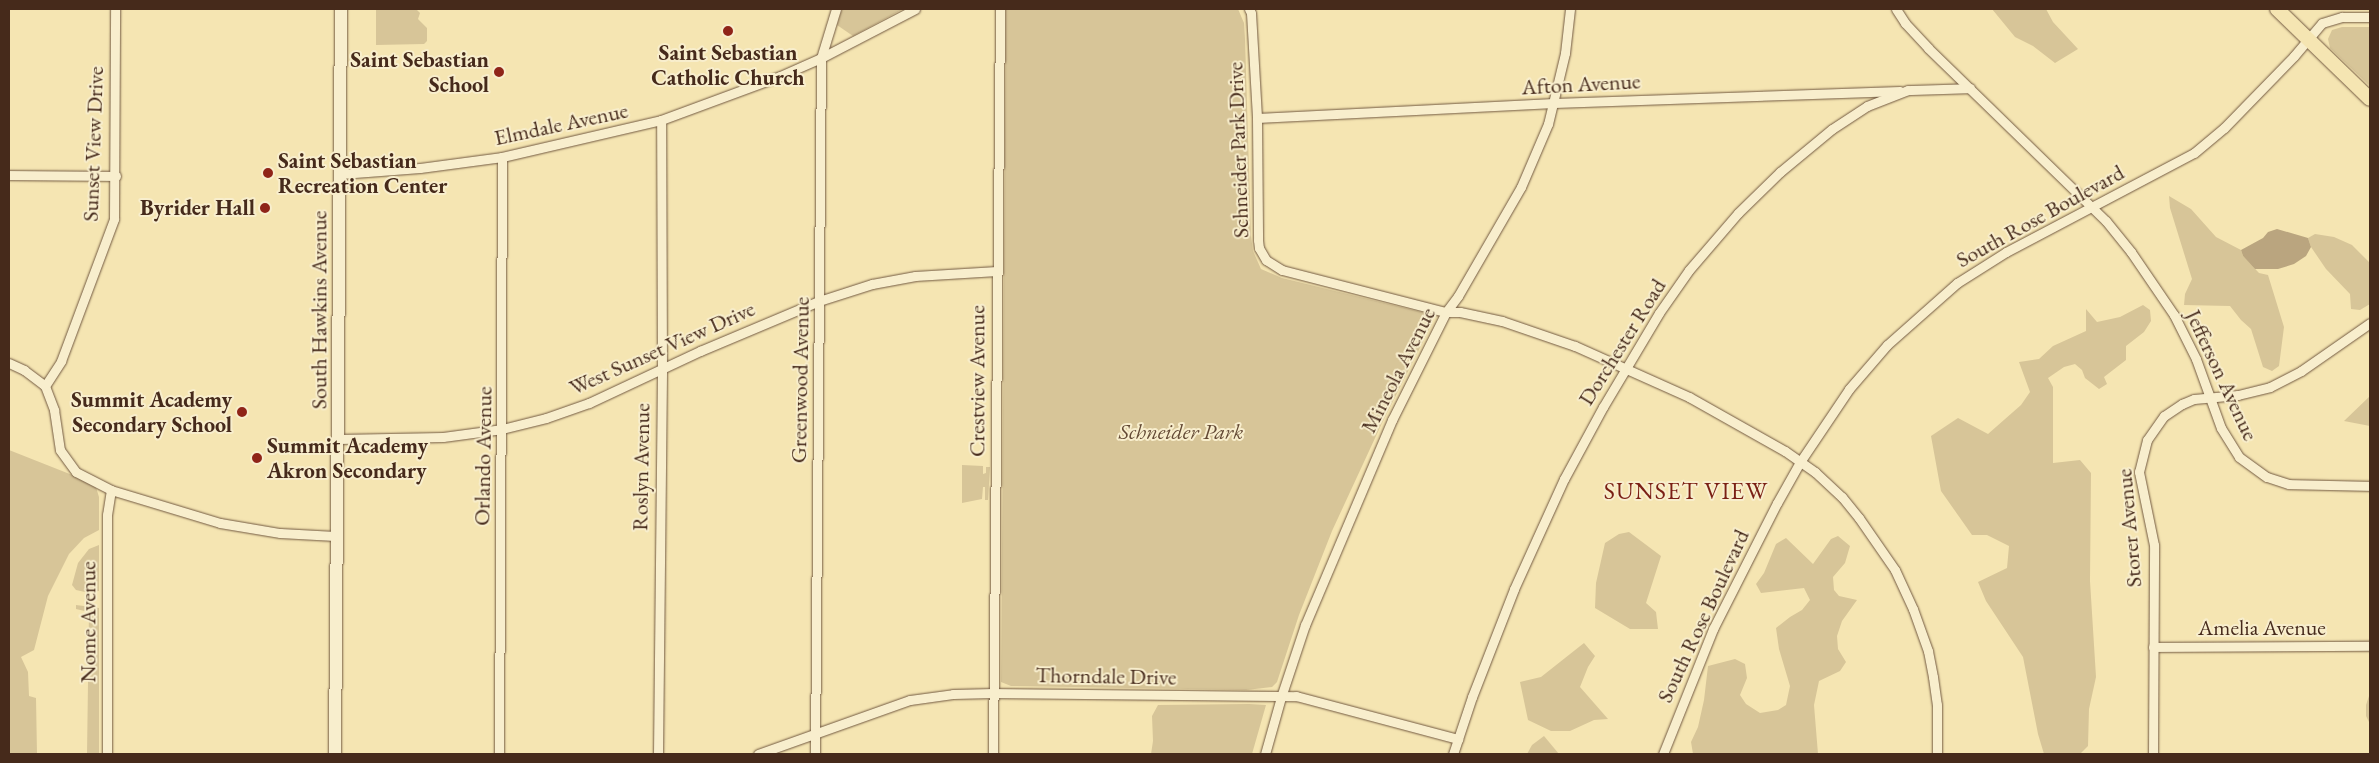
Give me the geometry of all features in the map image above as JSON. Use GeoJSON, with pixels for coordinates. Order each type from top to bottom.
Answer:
{"type":"FeatureCollection","features":[{"type":"Feature","properties":{"kind":"main road"},"geometry":{"type":"LineString","coordinates":[[2277,9],[2370,99]]}},
{"type":"Feature","properties":{"kind":"main road","name":"South Hawkins Avenue"},"geometry":{"type":"LineString","coordinates":[[335,754],[335,536],[341,174],[340,11]]}},
{"type":"Feature","properties":{"kind":"street","name":"Sunset View Drive"},"geometry":{"type":"LineString","coordinates":[[45,386],[61,361],[114,219],[116,176],[115,9]]}},
{"type":"Feature","properties":{"kind":"street","name":"Greenwood Avenue"},"geometry":{"type":"LineString","coordinates":[[815,754],[821,58],[836,9]]}},
{"type":"Feature","properties":{"kind":"street","name":"Elmdale Avenue"},"geometry":{"type":"LineString","coordinates":[[341,174],[420,168],[502,157],[661,120],[737,93],[821,58],[915,9]]}},
{"type":"Feature","properties":{"kind":"street","name":"Crestview Avenue"},"geometry":{"type":"LineString","coordinates":[[993,754],[1000,9]]}},
{"type":"Feature","properties":{"kind":"street","name":"Mineola Avenue"},"geometry":{"type":"LineString","coordinates":[[1265,754],[1281,697],[1305,625],[1363,484],[1392,420],[1446,312],[1458,296],[1521,187],[1548,124],[1565,54],[1570,9]]}},
{"type":"Feature","properties":{"kind":"street","name":"Jefferson Avenue"},"geometry":{"type":"LineString","coordinates":[[1896,9],[1911,30],[2091,207],[2131,252],[2174,315],[2196,359],[2221,428],[2231,446],[2245,462],[2267,477],[2304,486],[2370,486]]}},
{"type":"Feature","properties":{"kind":"street","name":"Schneider Park Drive"},"geometry":{"type":"LineString","coordinates":[[1251,10],[1256,118],[1258,240],[1263,257],[1282,270],[1446,312],[1460,312],[1502,321],[1575,346],[1689,397],[1741,425],[1800,462],[1831,486],[1854,511],[1885,553],[1905,589],[1924,638],[1933,678],[1937,705],[1937,754]]}},
{"type":"Feature","properties":{"kind":"street","name":"South Rose Boulevard"},"geometry":{"type":"LineString","coordinates":[[1663,754],[1713,629],[1747,559],[1800,462],[1849,389],[1887,345],[1918,315],[1957,283],[2006,252],[2180,162],[2207,143],[2224,128],[2308,39],[2316,28],[2331,19],[2370,17]]}},
{"type":"Feature","properties":{"kind":"street","name":"Dorchester Road"},"geometry":{"type":"LineString","coordinates":[[1453,754],[1499,627],[1538,535],[1584,441],[1626,368],[1689,270],[1758,192],[1832,129],[1867,106],[1908,90],[1970,88]]}},
{"type":"Feature","properties":{"kind":"street","name":"Afton Avenue"},"geometry":{"type":"LineString","coordinates":[[1256,118],[1554,103],[1908,90]]}},
{"type":"Feature","properties":{"kind":"street","name":"Roslyn Avenue"},"geometry":{"type":"LineString","coordinates":[[658,754],[662,369],[661,120]]}},
{"type":"Feature","properties":{"kind":"street","name":"Orlando Avenue"},"geometry":{"type":"LineString","coordinates":[[499,754],[502,157]]}},
{"type":"Feature","properties":{"kind":"street"},"geometry":{"type":"LineString","coordinates":[[9,174],[116,176]]}},
{"type":"Feature","properties":{"kind":"street","name":"West Sunset View Drive"},"geometry":{"type":"LineString","coordinates":[[338,439],[400,440],[502,430],[546,418],[589,403],[819,300],[872,284],[915,276],[997,271]]}},
{"type":"Feature","properties":{"kind":"street","name":"Storer Avenue"},"geometry":{"type":"LineString","coordinates":[[2153,754],[2154,545],[2140,485],[2140,465],[2143,449],[2152,431],[2171,411],[2194,399],[2212,399],[2270,387],[2300,372],[2370,324]]}},
{"type":"Feature","properties":{"kind":"street"},"geometry":{"type":"LineString","coordinates":[[9,363],[24,370],[45,386],[54,410],[60,450],[76,472],[111,490],[220,524],[280,533],[335,536]]}},
{"type":"Feature","properties":{"kind":"street","name":"Nome Avenue"},"geometry":{"type":"LineString","coordinates":[[107,754],[107,515],[111,490]]}},
{"type":"Feature","properties":{"kind":"street","name":"Amelia Avenue"},"geometry":{"type":"LineString","coordinates":[[2153,647],[2370,646]]}},
{"type":"Feature","properties":{"kind":"street","name":"Thorndale Drive"},"geometry":{"type":"LineString","coordinates":[[758,754],[910,700],[953,694],[993,692],[1296,696],[1458,739]]}},
{"type":"Feature","properties":{"kind":"green space"},"geometry":{"type":"Polygon","coordinates":[[[376,9],[416,9],[420,13],[418,19],[427,28],[427,41],[424,44],[376,45],[376,9]]]}},
{"type":"Feature","properties":{"kind":"green space"},"geometry":{"type":"Polygon","coordinates":[[[842,9],[903,9],[853,36],[837,25],[842,9]]]}},
{"type":"Feature","properties":{"kind":"green space","name":"Schneider Park"},"geometry":{"type":"Polygon","coordinates":[[[1006,9],[1238,9],[1244,23],[1245,39],[1251,236],[1253,251],[1261,269],[1282,278],[1429,314],[1432,318],[1432,324],[1382,423],[1332,531],[1299,615],[1277,682],[1272,687],[1246,690],[1011,686],[1001,682],[1006,9]]]}},
{"type":"Feature","properties":{"kind":"green space"},"geometry":{"type":"Polygon","coordinates":[[[1992,9],[2046,9],[2053,22],[2078,49],[2055,63],[2033,46],[2015,37],[1992,9]]]}},
{"type":"Feature","properties":{"kind":"green space"},"geometry":{"type":"Polygon","coordinates":[[[2342,27],[2370,27],[2370,86],[2330,48],[2328,39],[2332,30],[2342,27]]]}},
{"type":"Feature","properties":{"kind":"green space"},"geometry":{"type":"Polygon","coordinates":[[[2169,196],[2191,209],[2216,237],[2241,250],[2243,256],[2259,273],[2268,275],[2284,327],[2279,366],[2272,371],[2263,367],[2251,329],[2230,306],[2184,305],[2185,294],[2192,279],[2170,208],[2169,196]]]}},
{"type":"Feature","properties":{"kind":"green space"},"geometry":{"type":"Polygon","coordinates":[[[2315,234],[2334,237],[2352,245],[2370,263],[2370,304],[2360,310],[2351,309],[2350,294],[2326,269],[2311,247],[2308,238],[2315,234]]]}},
{"type":"Feature","properties":{"kind":"green space"},"geometry":{"type":"Polygon","coordinates":[[[2143,305],[2150,310],[2151,321],[2144,332],[2126,346],[2126,360],[2104,377],[2107,384],[2099,389],[2085,378],[2082,370],[2075,364],[2064,367],[2048,378],[2053,387],[2053,463],[2080,460],[2091,473],[2090,581],[2096,677],[2089,709],[2088,746],[2080,754],[2044,754],[2038,734],[2023,657],[1986,601],[1978,582],[2007,568],[2009,546],[1987,535],[1972,535],[1941,491],[1931,436],[1958,418],[1988,434],[2021,405],[2030,392],[2019,362],[2039,359],[2053,346],[2086,331],[2086,309],[2097,322],[2120,317],[2143,305]]]}},
{"type":"Feature","properties":{"kind":"green space"},"geometry":{"type":"Polygon","coordinates":[[[2370,396],[2370,426],[2344,421],[2370,396]]]}},
{"type":"Feature","properties":{"kind":"green space"},"geometry":{"type":"Polygon","coordinates":[[[9,450],[95,484],[99,497],[99,530],[84,538],[69,554],[48,596],[34,650],[21,657],[28,672],[29,696],[36,698],[37,754],[9,754],[9,450]]]}},
{"type":"Feature","properties":{"kind":"green space"},"geometry":{"type":"Polygon","coordinates":[[[962,465],[983,466],[983,474],[986,473],[986,467],[990,467],[988,500],[985,500],[985,487],[983,487],[982,499],[962,503],[962,465]]]}},
{"type":"Feature","properties":{"kind":"green space"},"geometry":{"type":"Polygon","coordinates":[[[1629,532],[1661,556],[1646,603],[1656,612],[1658,629],[1630,629],[1595,608],[1596,583],[1605,543],[1619,534],[1629,532]]]}},
{"type":"Feature","properties":{"kind":"green space"},"geometry":{"type":"Polygon","coordinates":[[[1838,536],[1850,546],[1845,563],[1833,577],[1834,590],[1839,596],[1857,600],[1842,621],[1837,636],[1838,649],[1846,662],[1840,671],[1819,681],[1814,705],[1818,754],[1693,754],[1691,742],[1698,727],[1704,700],[1708,666],[1735,659],[1745,664],[1747,678],[1740,695],[1746,704],[1760,713],[1778,710],[1786,705],[1790,686],[1779,649],[1776,628],[1802,610],[1810,600],[1804,588],[1761,593],[1756,584],[1764,573],[1776,544],[1786,538],[1813,564],[1831,539],[1838,536]]]}},
{"type":"Feature","properties":{"kind":"green space"},"geometry":{"type":"Polygon","coordinates":[[[99,545],[99,591],[85,592],[76,590],[72,585],[78,563],[89,549],[99,545]]]}},
{"type":"Feature","properties":{"kind":"green space"},"geometry":{"type":"Polygon","coordinates":[[[76,605],[99,608],[99,754],[87,754],[89,612],[76,609],[76,605]]]}},
{"type":"Feature","properties":{"kind":"green space"},"geometry":{"type":"Polygon","coordinates":[[[1584,643],[1595,656],[1588,667],[1580,687],[1608,719],[1594,720],[1570,731],[1551,731],[1528,720],[1520,682],[1541,677],[1584,643]]]}},
{"type":"Feature","properties":{"kind":"green space"},"geometry":{"type":"Polygon","coordinates":[[[2370,693],[2370,724],[2366,716],[2366,705],[2370,693]]]}},
{"type":"Feature","properties":{"kind":"green space"},"geometry":{"type":"Polygon","coordinates":[[[1158,705],[1266,705],[1252,754],[1151,754],[1153,741],[1152,716],[1158,705]]]}},
{"type":"Feature","properties":{"kind":"green space"},"geometry":{"type":"Polygon","coordinates":[[[1544,736],[1559,754],[1527,754],[1532,745],[1544,736]]]}},
{"type":"Feature","properties":{"kind":"shaded area"},"geometry":{"type":"Polygon","coordinates":[[[2277,229],[2308,238],[2311,247],[2306,256],[2294,264],[2278,269],[2255,269],[2243,256],[2241,250],[2263,238],[2268,232],[2277,229]]]}},
{"type":"Feature","properties":{"kind":"place","name":"Saint Sebastian Catholic Church"},"geometry":{"type":"Point","coordinates":[728,31]}},
{"type":"Feature","properties":{"kind":"place","name":"Saint Sebastian School"},"geometry":{"type":"Point","coordinates":[499,72]}},
{"type":"Feature","properties":{"kind":"place","name":"Saint Sebastian Recreation Center"},"geometry":{"type":"Point","coordinates":[268,173]}},
{"type":"Feature","properties":{"kind":"place","name":"Byrider Hall"},"geometry":{"type":"Point","coordinates":[265,208]}},
{"type":"Feature","properties":{"kind":"place","name":"Summit Academy Secondary School"},"geometry":{"type":"Point","coordinates":[242,412]}},
{"type":"Feature","properties":{"kind":"place","name":"Summit Academy Akron Secondary"},"geometry":{"type":"Point","coordinates":[257,458]}},
{"type":"Feature","properties":{"kind":"district","name":"SUNSET VIEW"},"geometry":{"type":"Point","coordinates":[1686,491]}}]}
